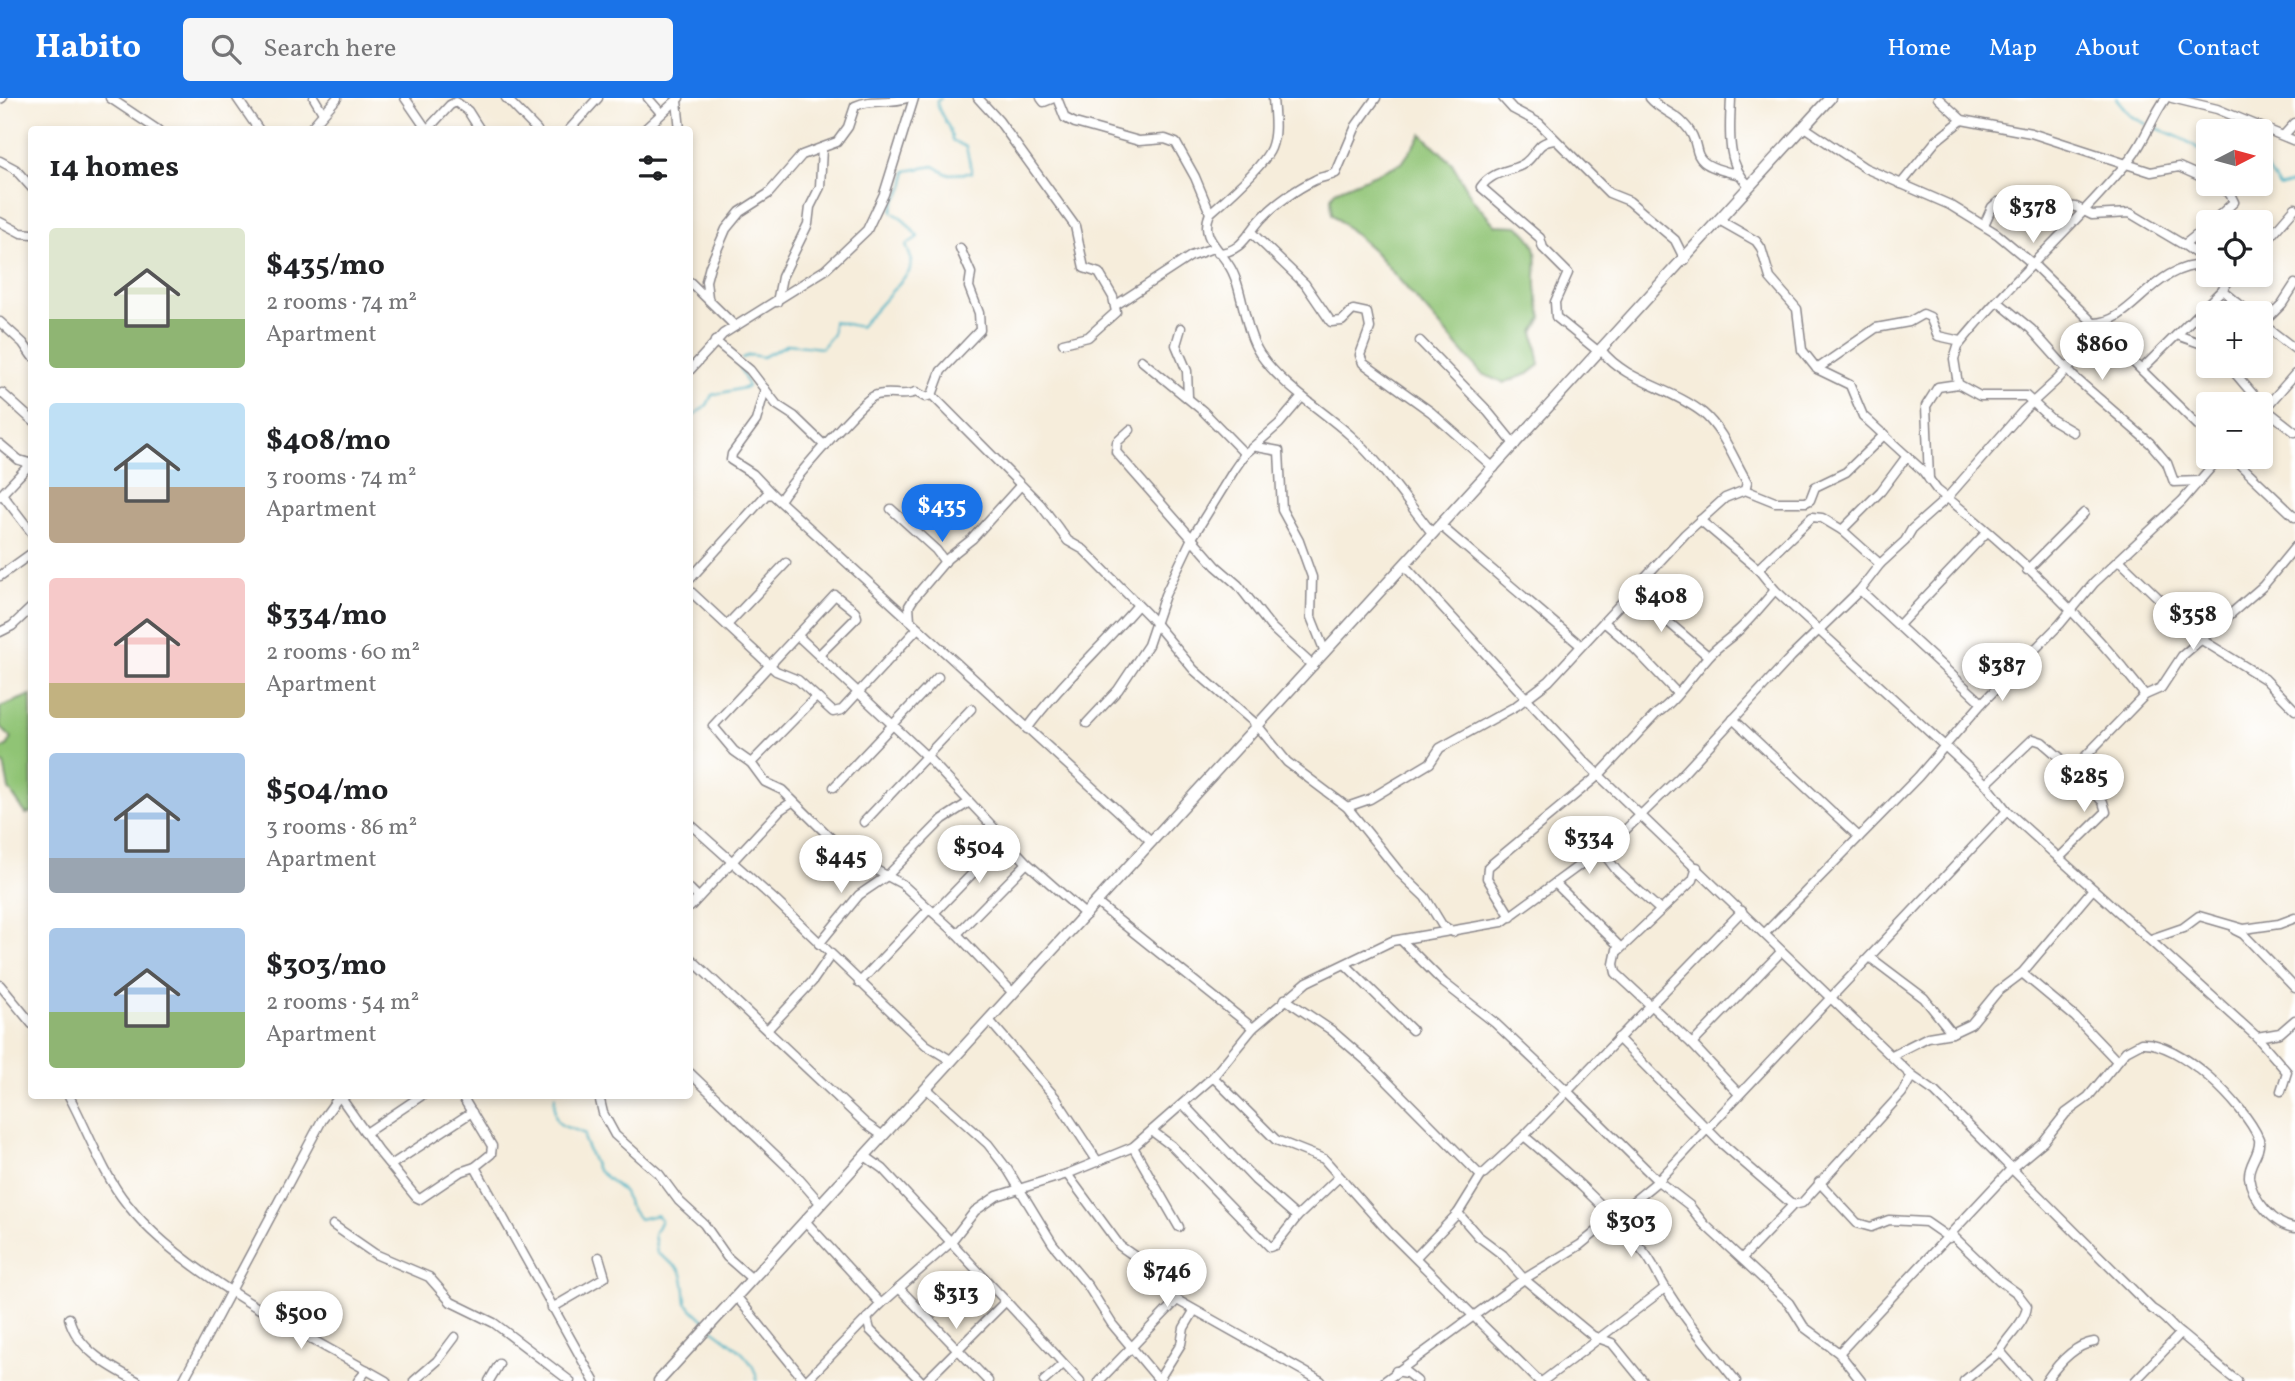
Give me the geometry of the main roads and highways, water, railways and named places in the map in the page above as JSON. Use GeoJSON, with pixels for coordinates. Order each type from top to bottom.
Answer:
{"type":"FeatureCollection","features":[{"type":"Feature","properties":{"kind":"main road"},"geometry":{"type":"LineString","coordinates":[[659,1381],[1097,903],[1256,725],[1685,260],[1830,98]]}},
{"type":"Feature","properties":{"kind":"waterway"},"geometry":{"type":"LineString","coordinates":[[742,358],[750,355],[763,357],[788,344],[822,348],[833,334],[833,321],[860,327],[909,272],[912,261],[906,245],[918,237],[902,218],[892,212],[904,186],[906,171],[934,166],[947,174],[972,173],[966,147],[952,140],[950,130],[940,112],[937,102],[941,98]]}},
{"type":"Feature","properties":{"kind":"waterway"},"geometry":{"type":"LineString","coordinates":[[2116,98],[2131,116],[2146,124]]}},
{"type":"Feature","properties":{"kind":"waterway"},"geometry":{"type":"LineString","coordinates":[[2154,127],[2196,147]]}},
{"type":"Feature","properties":{"kind":"waterway"},"geometry":{"type":"LineString","coordinates":[[2273,178],[2279,187],[2295,182]]}},
{"type":"Feature","properties":{"kind":"waterway"},"geometry":{"type":"LineString","coordinates":[[693,416],[707,405],[712,395],[748,387],[740,367]]}},
{"type":"Feature","properties":{"kind":"waterway"},"geometry":{"type":"LineString","coordinates":[[555,1099],[557,1121],[585,1134],[584,1140],[597,1170],[624,1192],[628,1204],[639,1219],[657,1215],[661,1220],[654,1234],[657,1253],[681,1272],[686,1303],[706,1322]]}},
{"type":"Feature","properties":{"kind":"waterway"},"geometry":{"type":"LineString","coordinates":[[711,1328],[733,1344],[746,1358],[752,1365],[757,1381]]}}]}
